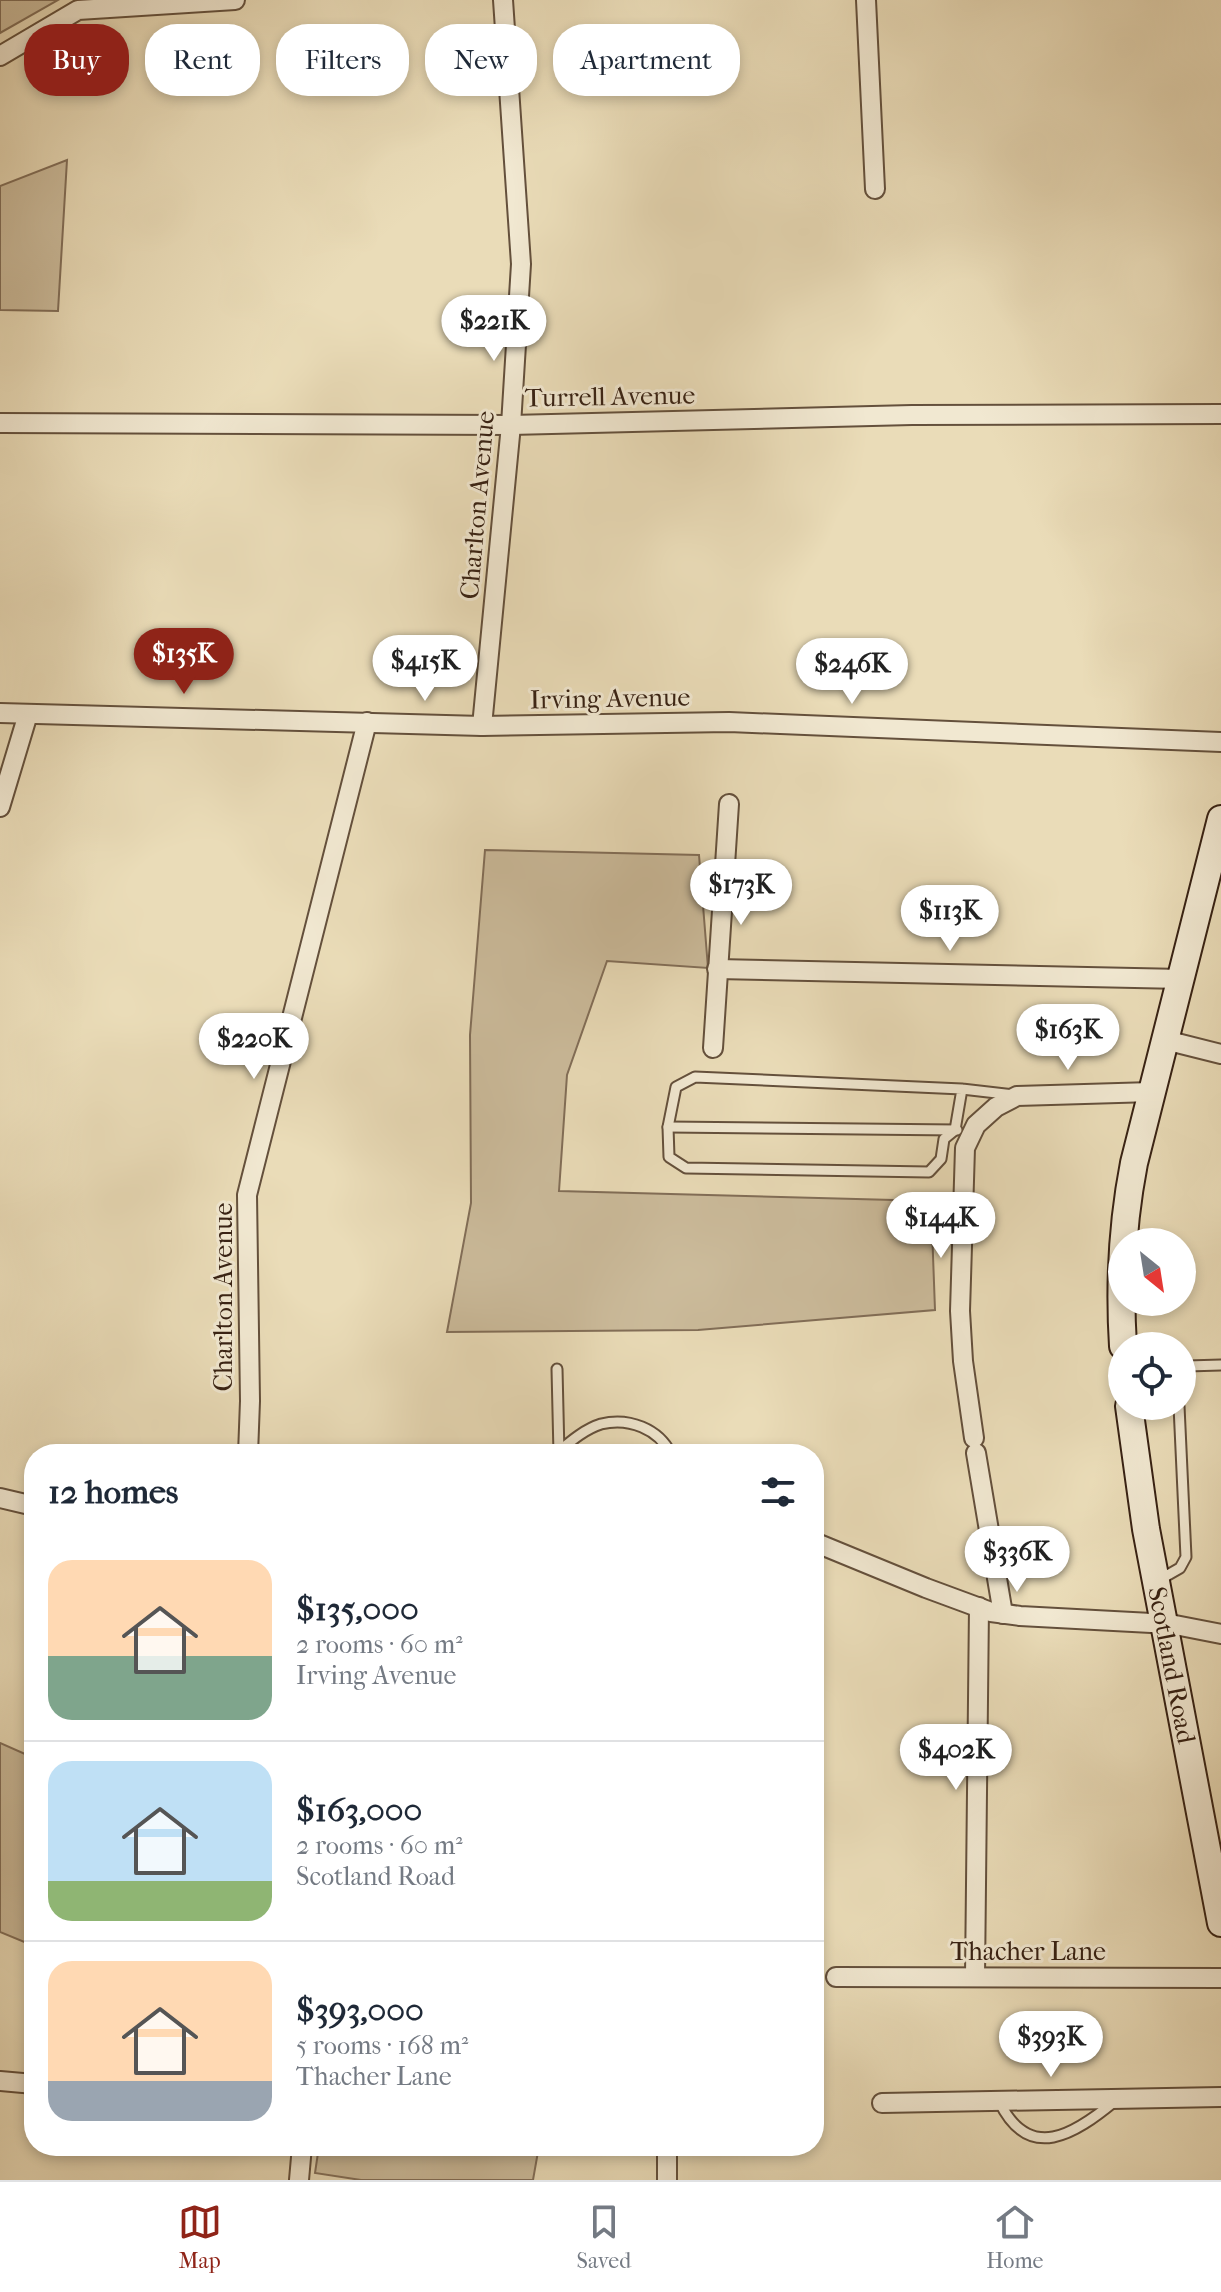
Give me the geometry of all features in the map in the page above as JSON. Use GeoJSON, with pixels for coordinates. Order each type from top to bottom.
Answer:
{"type":"FeatureCollection","features":[{"type":"Feature","properties":{"kind":"main road"},"geometry":{"type":"LineString","coordinates":[[1122,1332],[1120,1266],[1124,1214],[1221,819]]}},
{"type":"Feature","properties":{"kind":"main road","name":"Scotland Road"},"geometry":{"type":"LineString","coordinates":[[1131,1420],[1156,1581],[1221,1923]]}},
{"type":"Feature","properties":{"kind":"street"},"geometry":{"type":"LineString","coordinates":[[0,56],[79,5],[235,0]]}},
{"type":"Feature","properties":{"kind":"street","name":"Charlton Avenue"},"geometry":{"type":"LineString","coordinates":[[482,726],[511,425],[521,264],[503,0]]}},
{"type":"Feature","properties":{"kind":"street"},"geometry":{"type":"LineString","coordinates":[[866,0],[875,189]]}},
{"type":"Feature","properties":{"kind":"street","name":"Turrell Avenue"},"geometry":{"type":"LineString","coordinates":[[0,423],[511,425],[912,415],[1221,414]]}},
{"type":"Feature","properties":{"kind":"street","name":"Irving Avenue"},"geometry":{"type":"LineString","coordinates":[[0,713],[482,726],[729,722],[1221,742]]}},
{"type":"Feature","properties":{"kind":"street"},"geometry":{"type":"LineString","coordinates":[[0,807],[28,714]]}},
{"type":"Feature","properties":{"kind":"street","name":"Charlton Avenue"},"geometry":{"type":"LineString","coordinates":[[248,1444],[247,1195],[367,722]]}},
{"type":"Feature","properties":{"kind":"street"},"geometry":{"type":"LineString","coordinates":[[713,1048],[729,804]]}},
{"type":"Feature","properties":{"kind":"street"},"geometry":{"type":"LineString","coordinates":[[717,969],[1182,979]]}},
{"type":"Feature","properties":{"kind":"street"},"geometry":{"type":"LineString","coordinates":[[1165,1040],[1221,1054]]}},
{"type":"Feature","properties":{"kind":"street"},"geometry":{"type":"LineString","coordinates":[[1003,1614],[963,1361],[960,1311],[963,1132],[996,1107],[1017,1096],[1152,1092]]}},
{"type":"Feature","properties":{"kind":"street"},"geometry":{"type":"LineString","coordinates":[[0,1498],[24,1504]]}},
{"type":"Feature","properties":{"kind":"street"},"geometry":{"type":"LineString","coordinates":[[824,1546],[1003,1614],[1164,1624],[1221,1634]]}},
{"type":"Feature","properties":{"kind":"street"},"geometry":{"type":"LineString","coordinates":[[975,1977],[979,1607]]}},
{"type":"Feature","properties":{"kind":"street","name":"Thacher Lane"},"geometry":{"type":"LineString","coordinates":[[836,1977],[1221,1978]]}},
{"type":"Feature","properties":{"kind":"street"},"geometry":{"type":"LineString","coordinates":[[0,2081],[24,2083]]}},
{"type":"Feature","properties":{"kind":"street"},"geometry":{"type":"LineString","coordinates":[[882,2103],[1221,2097]]}},
{"type":"Feature","properties":{"kind":"street"},"geometry":{"type":"LineString","coordinates":[[299,2180],[301,2156]]}},
{"type":"Feature","properties":{"kind":"street"},"geometry":{"type":"LineString","coordinates":[[667,2156],[667,2180]]}},
{"type":"Feature","properties":{"kind":"lane"},"geometry":{"type":"LineString","coordinates":[[963,1132],[944,1139],[941,1159],[929,1172],[686,1168],[669,1157],[668,1127],[676,1087],[695,1077],[962,1089],[1017,1096]]}},
{"type":"Feature","properties":{"kind":"lane"},"geometry":{"type":"LineString","coordinates":[[962,1089],[963,1132]]}},
{"type":"Feature","properties":{"kind":"lane"},"geometry":{"type":"LineString","coordinates":[[668,1127],[963,1132]]}},
{"type":"Feature","properties":{"kind":"lane"},"geometry":{"type":"LineString","coordinates":[[1196,1366],[1221,1365]]}},
{"type":"Feature","properties":{"kind":"lane"},"geometry":{"type":"LineString","coordinates":[[557,1369],[559,1444]]}},
{"type":"Feature","properties":{"kind":"lane"},"geometry":{"type":"LineString","coordinates":[[1156,1581],[1180,1568],[1186,1557],[1180,1420]]}},
{"type":"Feature","properties":{"kind":"lane"},"geometry":{"type":"LineString","coordinates":[[570,1444],[601,1424],[619,1422],[636,1425],[658,1435],[664,1444]]}},
{"type":"Feature","properties":{"kind":"lane"},"geometry":{"type":"LineString","coordinates":[[999,2101],[1008,2119],[1024,2134],[1045,2139],[1068,2134],[1118,2099]]}},
{"type":"Feature","properties":{"kind":"shaded area"},"geometry":{"type":"Polygon","coordinates":[[[0,0],[58,0],[0,33],[0,0]]]}},
{"type":"Feature","properties":{"kind":"shaded area"},"geometry":{"type":"Polygon","coordinates":[[[67,160],[58,311],[0,310],[0,186],[67,160]]]}},
{"type":"Feature","properties":{"kind":"shaded area"},"geometry":{"type":"Polygon","coordinates":[[[485,850],[699,855],[708,968],[607,961],[567,1075],[559,1191],[931,1201],[935,1310],[698,1330],[447,1332],[471,1203],[470,1035],[485,850]]]}},
{"type":"Feature","properties":{"kind":"shaded area"},"geometry":{"type":"Polygon","coordinates":[[[0,1743],[24,1754],[24,1942],[0,1932],[0,1743]]]}},
{"type":"Feature","properties":{"kind":"shaded area"},"geometry":{"type":"Polygon","coordinates":[[[318,2156],[537,2156],[533,2180],[361,2180],[315,2173],[318,2156]]]}}]}
